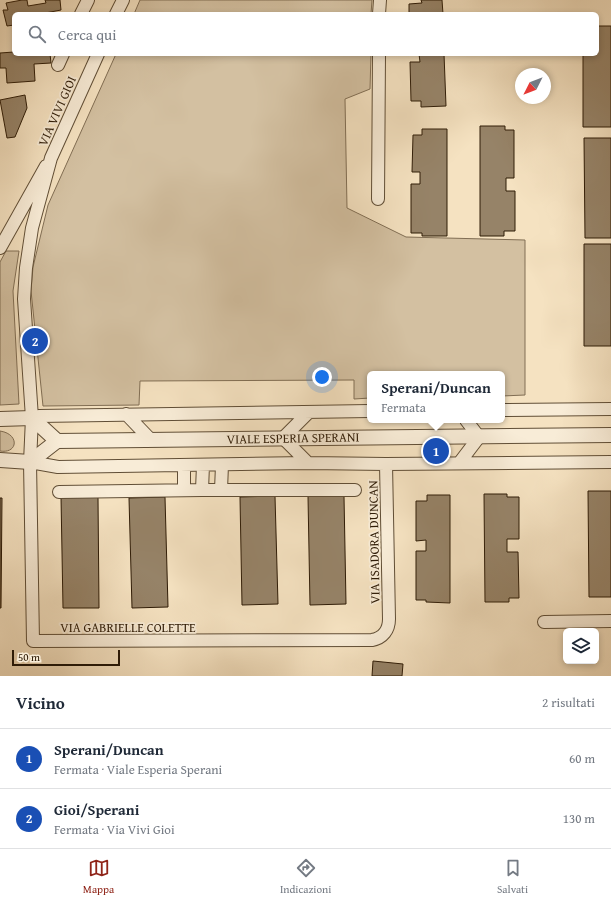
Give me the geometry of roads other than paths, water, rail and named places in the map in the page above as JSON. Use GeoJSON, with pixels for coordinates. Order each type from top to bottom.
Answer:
{"type":"FeatureCollection","features":[{"type":"Feature","properties":{"kind":"street"},"geometry":{"type":"LineString","coordinates":[[82,12],[88,0]]}},
{"type":"Feature","properties":{"kind":"street"},"geometry":{"type":"LineString","coordinates":[[117,12],[123,0]]}},
{"type":"Feature","properties":{"kind":"street"},"geometry":{"type":"LineString","coordinates":[[380,0],[380,12]]}},
{"type":"Feature","properties":{"kind":"street"},"geometry":{"type":"LineString","coordinates":[[58,65],[62,56]]}},
{"type":"Feature","properties":{"kind":"street","name":"VIA VIVI GIOI"},"geometry":{"type":"LineString","coordinates":[[0,248],[51,158],[97,56]]}},
{"type":"Feature","properties":{"kind":"street"},"geometry":{"type":"LineString","coordinates":[[378,199],[379,56]]}},
{"type":"Feature","properties":{"kind":"street","name":"VIA VIVI GIOI"},"geometry":{"type":"LineString","coordinates":[[30,462],[32,418],[24,299],[26,268],[32,228],[51,158]]}},
{"type":"Feature","properties":{"kind":"street"},"geometry":{"type":"LineString","coordinates":[[505,410],[611,409]]}},
{"type":"Feature","properties":{"kind":"street","name":"VIALE ESPERIA SPERANI"},"geometry":{"type":"LineString","coordinates":[[0,419],[32,418],[39,416],[126,414],[367,411]]}},
{"type":"Feature","properties":{"kind":"street"},"geometry":{"type":"LineString","coordinates":[[308,463],[283,438],[309,412]]}},
{"type":"Feature","properties":{"kind":"street"},"geometry":{"type":"LineString","coordinates":[[126,414],[151,440]]}},
{"type":"Feature","properties":{"kind":"street"},"geometry":{"type":"LineString","coordinates":[[30,462],[57,441],[32,418]]}},
{"type":"Feature","properties":{"kind":"street"},"geometry":{"type":"LineString","coordinates":[[460,462],[479,437],[468,423]]}},
{"type":"Feature","properties":{"kind":"street","name":"VIALE ESPERIA SPERANI"},"geometry":{"type":"LineString","coordinates":[[57,441],[611,435]]}},
{"type":"Feature","properties":{"kind":"street","name":"VIALE ESPERIA SPERANI"},"geometry":{"type":"LineString","coordinates":[[0,460],[30,462],[58,467],[203,466],[308,463],[386,464],[460,462],[611,462]]}},
{"type":"Feature","properties":{"kind":"street","name":"VIA GABRIELLE COLETTE"},"geometry":{"type":"LineString","coordinates":[[30,462],[33,641],[372,640],[379,638],[384,633],[388,626],[389,619]]}},
{"type":"Feature","properties":{"kind":"street","name":"VIA ISADORA DUNCAN"},"geometry":{"type":"LineString","coordinates":[[386,464],[389,619]]}},
{"type":"Feature","properties":{"kind":"street"},"geometry":{"type":"LineString","coordinates":[[184,465],[184,490]]}},
{"type":"Feature","properties":{"kind":"street"},"geometry":{"type":"LineString","coordinates":[[221,490],[222,465]]}},
{"type":"Feature","properties":{"kind":"street"},"geometry":{"type":"LineString","coordinates":[[202,490],[203,466]]}},
{"type":"Feature","properties":{"kind":"street"},"geometry":{"type":"LineString","coordinates":[[59,492],[355,490]]}},
{"type":"Feature","properties":{"kind":"street"},"geometry":{"type":"LineString","coordinates":[[544,622],[611,621]]}},
{"type":"Feature","properties":{"kind":"place","name":"Gioi/Sperani"},"geometry":{"type":"Point","coordinates":[35,341]}},
{"type":"Feature","properties":{"kind":"place","name":"Sperani/Duncan"},"geometry":{"type":"Point","coordinates":[436,451]}}]}
